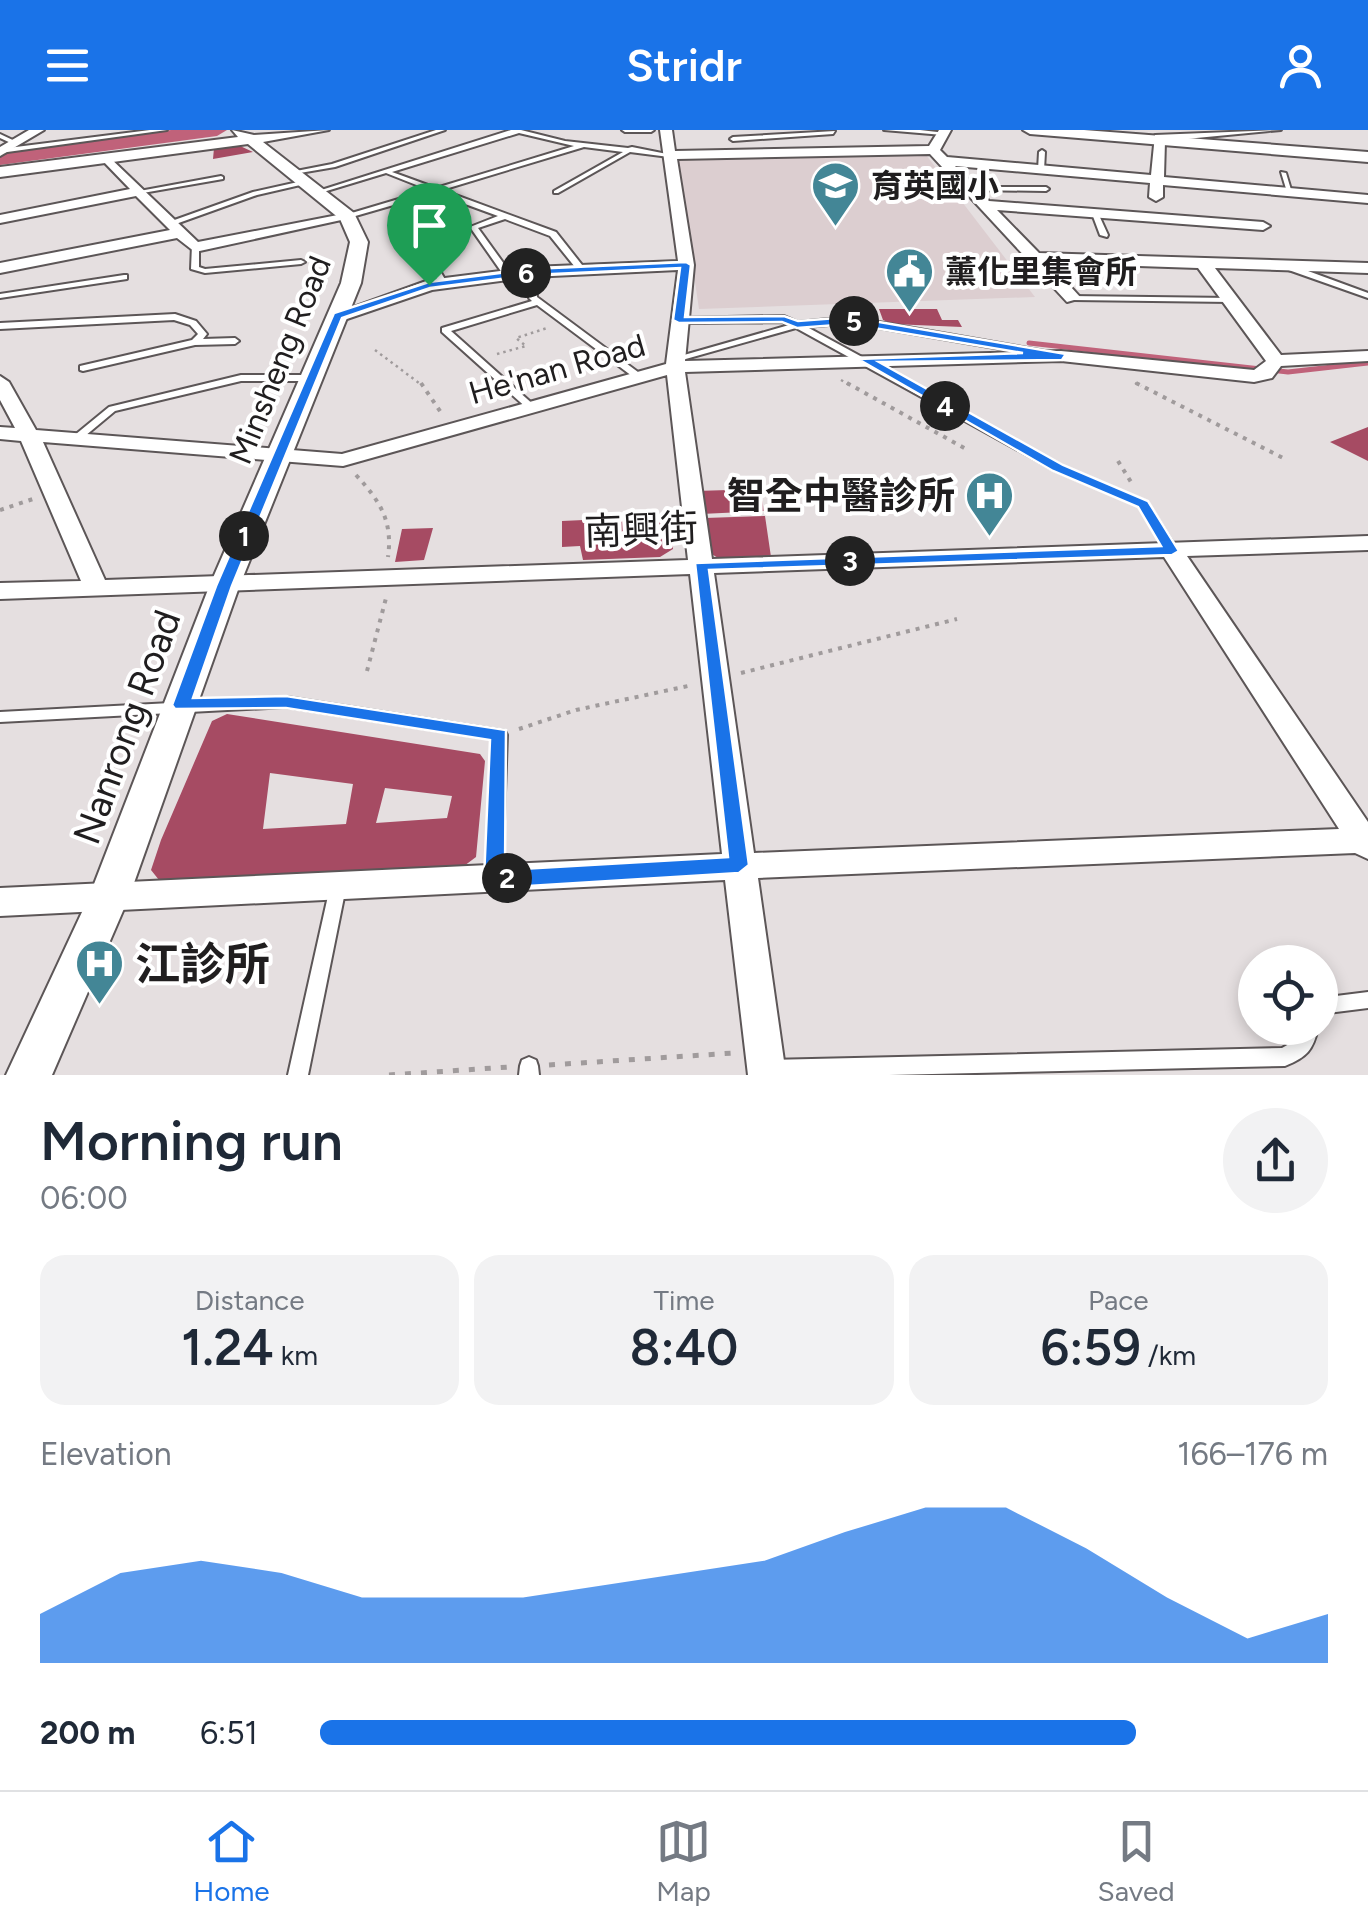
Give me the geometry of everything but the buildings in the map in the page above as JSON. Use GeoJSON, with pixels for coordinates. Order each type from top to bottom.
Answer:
{"type":"FeatureCollection","features":[{"type":"Feature","properties":{"kind":"street"},"geometry":{"type":"LineString","coordinates":[[0,148],[38,130]]}},
{"type":"Feature","properties":{"kind":"street"},"geometry":{"type":"LineString","coordinates":[[0,172],[246,136],[322,130]]}},
{"type":"Feature","properties":{"kind":"street"},"geometry":{"type":"LineString","coordinates":[[666,130],[686,265],[675,363],[765,1065]]}},
{"type":"Feature","properties":{"kind":"street"},"geometry":{"type":"LineString","coordinates":[[1030,130],[1368,157]]}},
{"type":"Feature","properties":{"kind":"street"},"geometry":{"type":"LineString","coordinates":[[1158,140],[1275,130]]}},
{"type":"Feature","properties":{"kind":"street"},"geometry":{"type":"LineString","coordinates":[[934,150],[944,131]]}},
{"type":"Feature","properties":{"kind":"street","name":"Minsheng Road"},"geometry":{"type":"LineString","coordinates":[[224,586],[351,283],[359,242],[348,217],[246,136]]}},
{"type":"Feature","properties":{"kind":"street"},"geometry":{"type":"LineString","coordinates":[[1158,140],[1158,218]]}},
{"type":"Feature","properties":{"kind":"street"},"geometry":{"type":"LineString","coordinates":[[669,155],[934,150],[1073,298]]}},
{"type":"Feature","properties":{"kind":"street"},"geometry":{"type":"LineString","coordinates":[[107,159],[195,247],[348,217]]}},
{"type":"Feature","properties":{"kind":"street"},"geometry":{"type":"LineString","coordinates":[[946,161],[1368,198]]}},
{"type":"Feature","properties":{"kind":"street"},"geometry":{"type":"LineString","coordinates":[[1255,190],[1263,226],[1279,264]]}},
{"type":"Feature","properties":{"kind":"street"},"geometry":{"type":"LineString","coordinates":[[0,219],[136,192]]}},
{"type":"Feature","properties":{"kind":"street"},"geometry":{"type":"LineString","coordinates":[[990,206],[1263,226]]}},
{"type":"Feature","properties":{"kind":"street"},"geometry":{"type":"LineString","coordinates":[[0,268],[174,228]]}},
{"type":"Feature","properties":{"kind":"street"},"geometry":{"type":"LineString","coordinates":[[1038,258],[1368,268]]}},
{"type":"Feature","properties":{"kind":"street"},"geometry":{"type":"LineString","coordinates":[[1203,263],[1276,362]]}},
{"type":"Feature","properties":{"kind":"street"},"geometry":{"type":"LineString","coordinates":[[338,316],[444,284],[531,272],[686,265]]}},
{"type":"Feature","properties":{"kind":"street","name":"He'nan Road"},"geometry":{"type":"LineString","coordinates":[[0,433],[276,458],[343,460],[639,378],[675,363],[1062,356],[1239,376],[1265,374],[1276,362],[1368,356]]}},
{"type":"Feature","properties":{"kind":"street"},"geometry":{"type":"LineString","coordinates":[[0,382],[29,435],[96,588]]}},
{"type":"Feature","properties":{"kind":"street","name":"南興街"},"geometry":{"type":"LineString","coordinates":[[0,591],[1368,544]]}},
{"type":"Feature","properties":{"kind":"street"},"geometry":{"type":"LineString","coordinates":[[1172,551],[1367,843]]}},
{"type":"Feature","properties":{"kind":"street","name":"Nanrong Road"},"geometry":{"type":"LineString","coordinates":[[30,1075],[109,897],[224,586]]}},
{"type":"Feature","properties":{"kind":"street"},"geometry":{"type":"LineString","coordinates":[[0,902],[739,865],[1367,843]]}},
{"type":"Feature","properties":{"kind":"lane"},"geometry":{"type":"LineString","coordinates":[[0,148],[164,130]]}},
{"type":"Feature","properties":{"kind":"lane"},"geometry":{"type":"LineString","coordinates":[[306,182],[334,166],[442,130]]}},
{"type":"Feature","properties":{"kind":"lane"},"geometry":{"type":"LineString","coordinates":[[624,130],[651,130]]}},
{"type":"Feature","properties":{"kind":"lane"},"geometry":{"type":"LineString","coordinates":[[723,130],[745,154]]}},
{"type":"Feature","properties":{"kind":"lane"},"geometry":{"type":"LineString","coordinates":[[886,130],[944,131]]}},
{"type":"Feature","properties":{"kind":"lane"},"geometry":{"type":"LineString","coordinates":[[174,228],[244,196],[306,182],[389,173],[516,131],[584,145],[669,155]]}},
{"type":"Feature","properties":{"kind":"lane"},"geometry":{"type":"LineString","coordinates":[[732,140],[833,132]]}},
{"type":"Feature","properties":{"kind":"lane"},"geometry":{"type":"LineString","coordinates":[[348,217],[584,145]]}},
{"type":"Feature","properties":{"kind":"lane"},"geometry":{"type":"LineString","coordinates":[[556,192],[632,149]]}},
{"type":"Feature","properties":{"kind":"lane"},"geometry":{"type":"LineString","coordinates":[[1040,170],[1042,152]]}},
{"type":"Feature","properties":{"kind":"lane"},"geometry":{"type":"LineString","coordinates":[[389,173],[553,234],[582,270]]}},
{"type":"Feature","properties":{"kind":"lane"},"geometry":{"type":"LineString","coordinates":[[1284,173],[1290,192]]}},
{"type":"Feature","properties":{"kind":"lane"},"geometry":{"type":"LineString","coordinates":[[136,192],[221,178]]}},
{"type":"Feature","properties":{"kind":"lane"},"geometry":{"type":"LineString","coordinates":[[973,188],[1046,189]]}},
{"type":"Feature","properties":{"kind":"lane"},"geometry":{"type":"LineString","coordinates":[[1094,213],[1104,235]]}},
{"type":"Feature","properties":{"kind":"lane"},"geometry":{"type":"LineString","coordinates":[[506,216],[474,226],[508,275]]}},
{"type":"Feature","properties":{"kind":"lane"},"geometry":{"type":"LineString","coordinates":[[195,247],[193,264],[205,272],[301,262]]}},
{"type":"Feature","properties":{"kind":"lane"},"geometry":{"type":"LineString","coordinates":[[428,258],[444,284]]}},
{"type":"Feature","properties":{"kind":"lane"},"geometry":{"type":"LineString","coordinates":[[1279,264],[1368,296]]}},
{"type":"Feature","properties":{"kind":"lane"},"geometry":{"type":"LineString","coordinates":[[531,272],[529,286],[538,302],[639,378]]}},
{"type":"Feature","properties":{"kind":"lane"},"geometry":{"type":"LineString","coordinates":[[0,296],[124,276]]}},
{"type":"Feature","properties":{"kind":"lane"},"geometry":{"type":"LineString","coordinates":[[1073,298],[1231,300]]}},
{"type":"Feature","properties":{"kind":"lane"},"geometry":{"type":"LineString","coordinates":[[532,408],[482,358],[445,330],[538,302]]}},
{"type":"Feature","properties":{"kind":"lane"},"geometry":{"type":"LineString","coordinates":[[0,326],[175,317],[192,323],[203,334],[195,342]]}},
{"type":"Feature","properties":{"kind":"lane"},"geometry":{"type":"LineString","coordinates":[[679,320],[784,319],[797,325],[1058,468],[1143,504],[1172,551]]}},
{"type":"Feature","properties":{"kind":"lane"},"geometry":{"type":"LineString","coordinates":[[675,363],[797,325],[850,320],[1062,356]]}},
{"type":"Feature","properties":{"kind":"lane"},"geometry":{"type":"LineString","coordinates":[[83,368],[195,342],[235,342]]}},
{"type":"Feature","properties":{"kind":"lane"},"geometry":{"type":"LineString","coordinates":[[75,438],[112,409],[242,378],[312,378]]}},
{"type":"Feature","properties":{"kind":"lane"},"geometry":{"type":"LineString","coordinates":[[0,717],[286,702],[500,735],[494,879]]}},
{"type":"Feature","properties":{"kind":"lane"},"geometry":{"type":"LineString","coordinates":[[298,1075],[339,883]]}},
{"type":"Feature","properties":{"kind":"lane"},"geometry":{"type":"LineString","coordinates":[[1338,1004],[1368,1000]]}},
{"type":"Feature","properties":{"kind":"lane"},"geometry":{"type":"LineString","coordinates":[[765,1065],[1137,1068],[1285,1057],[1304,1045]]}},
{"type":"Feature","properties":{"kind":"path"},"geometry":{"type":"LineString","coordinates":[[482,358],[526,346],[516,338],[566,322]]}},
{"type":"Feature","properties":{"kind":"path"},"geometry":{"type":"LineString","coordinates":[[375,350],[421,383],[454,430]]}},
{"type":"Feature","properties":{"kind":"path"},"geometry":{"type":"LineString","coordinates":[[1087,359],[1287,460]]}},
{"type":"Feature","properties":{"kind":"path"},"geometry":{"type":"LineString","coordinates":[[806,361],[966,450]]}},
{"type":"Feature","properties":{"kind":"path"},"geometry":{"type":"LineString","coordinates":[[343,460],[387,509],[393,534],[368,671]]}},
{"type":"Feature","properties":{"kind":"path"},"geometry":{"type":"LineString","coordinates":[[0,510],[56,494]]}},
{"type":"Feature","properties":{"kind":"path"},"geometry":{"type":"LineString","coordinates":[[500,735],[576,710],[717,680],[957,618]]}},
{"type":"Feature","properties":{"kind":"path"},"geometry":{"type":"LineString","coordinates":[[389,1075],[765,1065]]}},
{"type":"Feature","properties":{"kind":"shaded area","name":"育英國小"},"geometry":{"type":"Polygon","coordinates":[[[923,151],[1035,297],[699,309],[677,160],[923,151]]]}},
{"type":"Feature","properties":{"kind":"waterway"},"geometry":{"type":"LineString","coordinates":[[0,159],[217,130]]}},
{"type":"Feature","properties":{"kind":"waterway"},"geometry":{"type":"LineString","coordinates":[[1029,343],[1288,372],[1368,363]]}},
{"type":"Feature","properties":{"kind":"place","name":"育英國小"},"geometry":{"type":"Point","coordinates":[836,228]}},
{"type":"Feature","properties":{"kind":"place","name":"薰化里集會所"},"geometry":{"type":"Point","coordinates":[910,314]}},
{"type":"Feature","properties":{"kind":"place","name":"智全中醫診所"},"geometry":{"type":"Point","coordinates":[990,538]}},
{"type":"Feature","properties":{"kind":"place","name":"江診所"},"geometry":{"type":"Point","coordinates":[100,1006]}},
{"type":"Feature","properties":{"kind":"route"},"geometry":{"type":"LineString","coordinates":[[686,265],[679,320],[784,319],[797,325],[850,320],[1062,356],[864,359],[1058,468],[1143,504],[1172,551],[701,566],[739,865],[494,879],[500,735],[286,702],[181,705],[224,586],[338,316],[429,285],[531,272],[686,265]]}}]}
